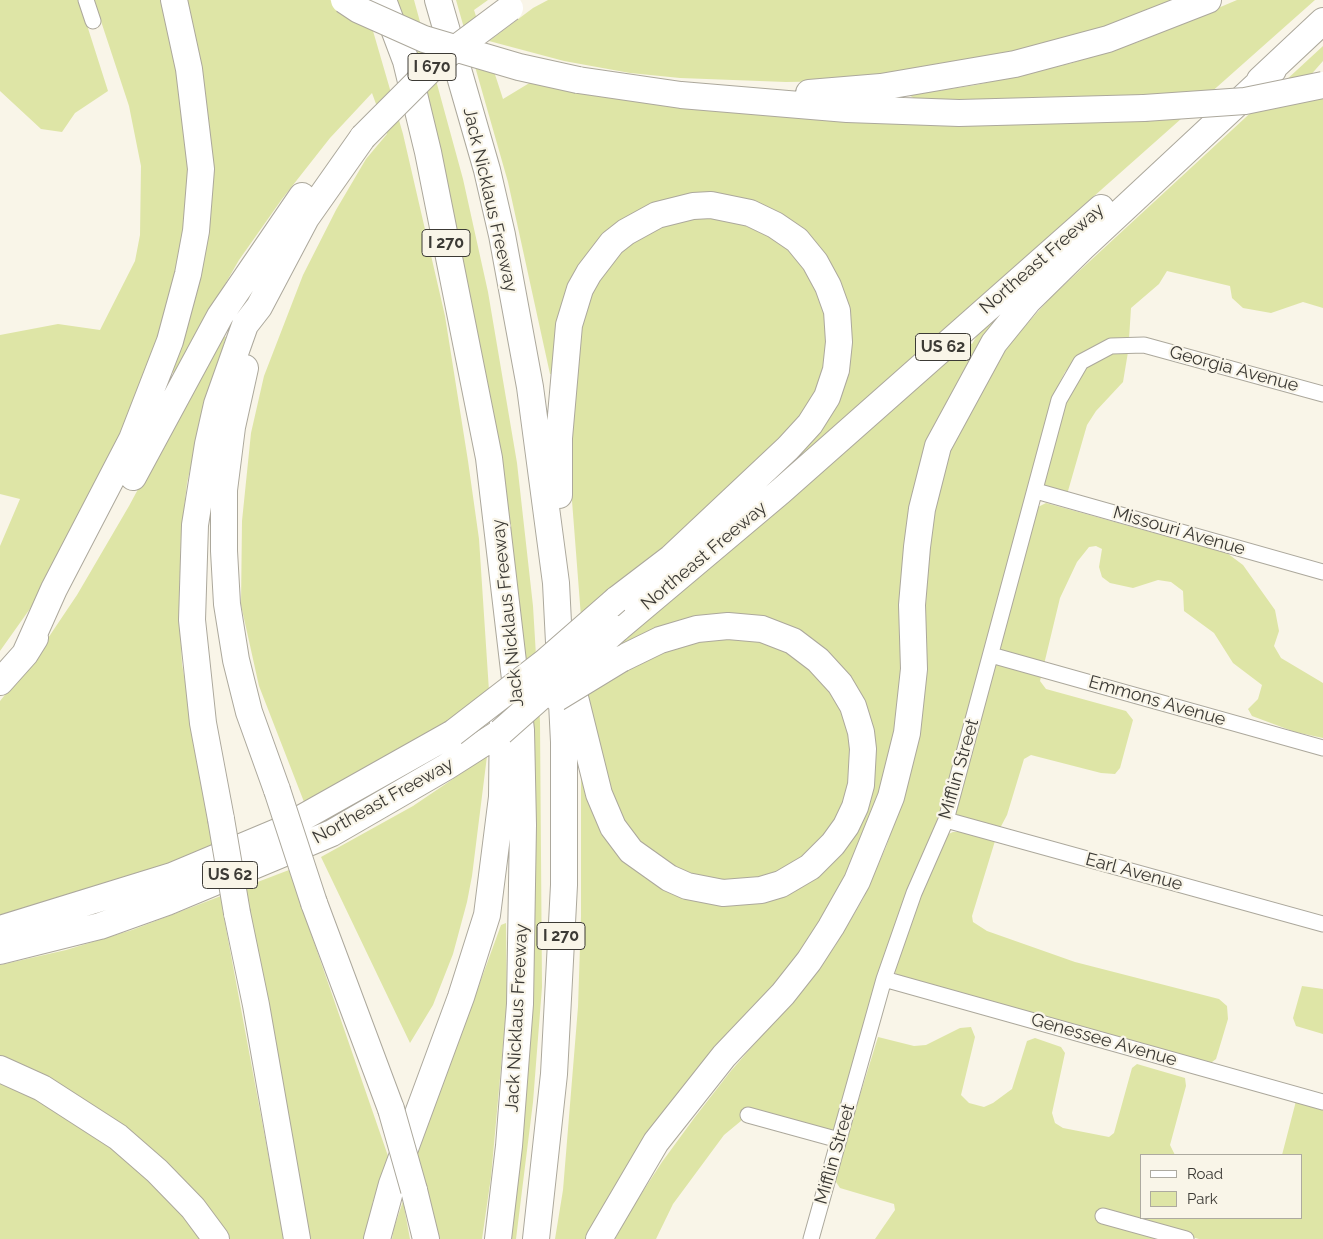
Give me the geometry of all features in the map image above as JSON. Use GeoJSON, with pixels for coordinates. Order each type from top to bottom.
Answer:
{"type":"FeatureCollection","features":[{"type":"Feature","properties":{"kind":"highway"},"geometry":{"type":"LineString","coordinates":[[26,654],[54,589],[132,439],[170,341],[188,274],[196,232],[201,169],[189,69],[174,0]]}},
{"type":"Feature","properties":{"kind":"highway"},"geometry":{"type":"LineString","coordinates":[[344,0],[359,10],[424,38],[520,67],[578,80],[681,95],[847,109],[960,113],[1144,108],[1245,101],[1323,85]]}},
{"type":"Feature","properties":{"kind":"highway","name":"Jack Nicklaus Freeway"},"geometry":{"type":"LineString","coordinates":[[383,0],[406,61],[428,152],[489,458],[521,730],[523,825],[520,1004],[510,1146],[498,1239]]}},
{"type":"Feature","properties":{"kind":"highway","name":"Jack Nicklaus Freeway"},"geometry":{"type":"LineString","coordinates":[[438,0],[487,170],[502,235],[530,388],[556,583],[564,742],[564,885],[554,1074],[536,1239]]}},
{"type":"Feature","properties":{"kind":"highway"},"geometry":{"type":"LineString","coordinates":[[744,100],[882,87],[1015,64],[1108,39],[1208,0]]}},
{"type":"Feature","properties":{"kind":"highway","name":"I 670"},"geometry":{"type":"LineString","coordinates":[[363,136],[439,61],[518,4]]}},
{"type":"Feature","properties":{"kind":"highway","name":"Northeast Freeway"},"geometry":{"type":"LineString","coordinates":[[0,951],[100,926],[176,898],[332,833],[446,767],[501,732],[617,629],[781,491],[1085,221],[1273,70],[1323,21]]}},
{"type":"Feature","properties":{"kind":"highway"},"geometry":{"type":"LineString","coordinates":[[599,1239],[656,1142],[724,1056],[783,994],[831,927],[860,874],[891,797],[907,733],[914,669],[912,605],[917,547],[924,500],[938,446],[994,343],[1028,301],[1082,247],[1273,70]]}},
{"type":"Feature","properties":{"kind":"highway"},"geometry":{"type":"LineString","coordinates":[[0,682],[26,654],[94,549],[175,395],[220,316],[321,169],[363,136]]}},
{"type":"Feature","properties":{"kind":"highway"},"geometry":{"type":"LineString","coordinates":[[297,1239],[254,997],[237,914],[195,666],[192,582],[195,525],[200,484],[217,404],[245,325],[259,307],[306,218],[363,136]]}},
{"type":"Feature","properties":{"kind":"highway"},"geometry":{"type":"LineString","coordinates":[[0,929],[49,916],[172,876],[277,832],[452,733],[545,662],[616,600],[671,558],[788,448],[810,424],[827,398],[836,370],[839,342],[837,311],[828,286],[815,262],[797,240],[775,225],[732,207],[711,205],[693,206],[657,215],[626,232],[612,243],[599,257],[584,281],[569,325],[562,382],[558,438],[560,478],[556,583]]}},
{"type":"Feature","properties":{"kind":"highway"},"geometry":{"type":"LineString","coordinates":[[259,307],[256,337],[246,365],[232,426],[224,490],[224,551],[227,604],[236,660],[250,712],[314,903],[391,1109],[426,1239]]}},
{"type":"Feature","properties":{"kind":"highway"},"geometry":{"type":"LineString","coordinates":[[501,732],[621,659],[660,640],[698,629],[728,626],[762,629],[793,641],[818,660],[840,684],[853,706],[861,732],[863,749],[861,786],[855,807],[846,826],[833,844],[810,867],[780,884],[742,893],[723,893],[687,886],[653,868],[631,851],[613,827],[599,794],[559,632]]}},
{"type":"Feature","properties":{"kind":"highway"},"geometry":{"type":"LineString","coordinates":[[377,1239],[392,1184],[461,997],[487,914],[502,797],[504,676],[509,636]]}},
{"type":"Feature","properties":{"kind":"highway"},"geometry":{"type":"LineString","coordinates":[[0,1069],[49,1092],[118,1137],[157,1171],[193,1208],[216,1239]]}},
{"type":"Feature","properties":{"kind":"street"},"geometry":{"type":"LineString","coordinates":[[86,0],[93,21]]}},
{"type":"Feature","properties":{"kind":"street","name":"Georgia Avenue"},"geometry":{"type":"LineString","coordinates":[[1144,345],[1323,394]]}},
{"type":"Feature","properties":{"kind":"street","name":"Mifflin Street"},"geometry":{"type":"LineString","coordinates":[[811,1239],[884,979],[914,893],[946,820],[1059,400],[1081,362],[1111,346],[1144,345]]}},
{"type":"Feature","properties":{"kind":"street","name":"Missouri Avenue"},"geometry":{"type":"LineString","coordinates":[[1036,491],[1323,572]]}},
{"type":"Feature","properties":{"kind":"street","name":"Emmons Avenue"},"geometry":{"type":"LineString","coordinates":[[991,655],[1323,748]]}},
{"type":"Feature","properties":{"kind":"street","name":"Earl Avenue"},"geometry":{"type":"LineString","coordinates":[[946,820],[1323,924]]}},
{"type":"Feature","properties":{"kind":"street","name":"Genessee Avenue"},"geometry":{"type":"LineString","coordinates":[[884,979],[1323,1102]]}},
{"type":"Feature","properties":{"kind":"street"},"geometry":{"type":"LineString","coordinates":[[748,1115],[839,1140]]}},
{"type":"Feature","properties":{"kind":"street"},"geometry":{"type":"LineString","coordinates":[[1103,1216],[1186,1239]]}},
{"type":"Feature","properties":{"kind":"green space"},"geometry":{"type":"Polygon","coordinates":[[[0,0],[79,0],[108,91],[75,113],[62,132],[41,129],[0,91],[0,0]]]}},
{"type":"Feature","properties":{"kind":"green space"},"geometry":{"type":"Polygon","coordinates":[[[94,0],[165,0],[178,57],[191,183],[185,255],[159,355],[44,589],[0,651],[0,546],[20,499],[0,494],[0,335],[58,324],[100,330],[135,261],[140,235],[141,166],[129,106],[94,0]]]}},
{"type":"Feature","properties":{"kind":"green space"},"geometry":{"type":"Polygon","coordinates":[[[180,0],[330,0],[352,12],[364,0],[403,134],[445,316],[468,461],[479,539],[489,691],[443,727],[306,807],[259,686],[241,605],[242,521],[251,433],[264,376],[303,275],[336,210],[366,159],[387,134],[372,93],[330,138],[282,199],[239,260],[174,373],[168,370],[200,236],[180,0]]]}},
{"type":"Feature","properties":{"kind":"green space"},"geometry":{"type":"Polygon","coordinates":[[[394,0],[414,0],[463,179],[488,292],[517,463],[533,606],[540,722],[542,987],[533,1102],[516,1239],[508,1239],[514,597],[394,0]]]}},
{"type":"Feature","properties":{"kind":"green space"},"geometry":{"type":"Polygon","coordinates":[[[456,0],[488,0],[474,10],[503,99],[536,79],[575,87],[1062,105],[915,99],[909,95],[976,85],[1072,63],[1138,42],[1237,0],[1315,0],[763,490],[816,425],[838,297],[758,209],[618,227],[555,374],[550,374],[508,182],[456,0]]]}},
{"type":"Feature","properties":{"kind":"green space"},"geometry":{"type":"Polygon","coordinates":[[[548,0],[1188,0],[1030,51],[845,81],[786,82],[680,78],[630,73],[564,61],[489,41],[533,8],[548,0]]]}},
{"type":"Feature","properties":{"kind":"green space"},"geometry":{"type":"Polygon","coordinates":[[[1323,46],[1323,61],[1287,102],[1323,95],[1323,308],[1303,302],[1271,313],[1243,308],[1232,298],[1230,286],[1167,271],[1159,284],[1131,308],[1129,339],[1074,362],[1065,372],[1057,388],[933,838],[886,949],[835,1132],[753,1111],[724,1135],[673,1204],[656,1239],[615,1239],[632,1208],[662,1162],[695,1117],[730,1072],[810,980],[835,946],[863,899],[886,847],[905,792],[923,698],[927,573],[934,511],[943,469],[960,422],[987,375],[1017,335],[1051,297],[1323,46]]]}},
{"type":"Feature","properties":{"kind":"green space"},"geometry":{"type":"Polygon","coordinates":[[[695,215],[757,225],[793,253],[818,292],[825,313],[828,339],[826,364],[818,387],[806,411],[753,467],[631,576],[581,617],[569,462],[578,323],[605,261],[648,228],[695,215]]]}},
{"type":"Feature","properties":{"kind":"green space"},"geometry":{"type":"Polygon","coordinates":[[[1016,298],[947,403],[904,657],[897,729],[867,833],[826,918],[590,1239],[555,1239],[563,1190],[578,1007],[581,916],[581,773],[607,830],[725,901],[840,845],[864,724],[780,629],[621,652],[620,642],[964,340],[972,344],[981,329],[1016,298]]]}},
{"type":"Feature","properties":{"kind":"green space"},"geometry":{"type":"Polygon","coordinates":[[[221,335],[226,337],[204,407],[187,483],[181,535],[179,609],[182,664],[215,852],[0,919],[0,701],[38,653],[77,595],[129,506],[221,335]]]}},
{"type":"Feature","properties":{"kind":"green space"},"geometry":{"type":"Polygon","coordinates":[[[1128,352],[1123,382],[1096,411],[1087,425],[1066,498],[1046,488],[1043,481],[1065,403],[1082,372],[1094,362],[1113,354],[1128,352]]]}},
{"type":"Feature","properties":{"kind":"green space"},"geometry":{"type":"Polygon","coordinates":[[[1046,503],[1227,553],[1243,565],[1275,610],[1279,631],[1274,646],[1281,658],[1323,683],[1323,738],[1295,732],[1252,716],[1248,709],[1258,699],[1262,685],[1233,663],[1214,633],[1184,611],[1183,591],[1171,582],[1158,580],[1133,588],[1110,583],[1102,577],[1099,567],[1102,549],[1096,546],[1089,547],[1077,562],[1060,598],[1040,681],[1046,689],[1126,711],[1133,720],[1120,768],[1115,774],[1101,773],[1031,755],[1024,759],[1007,815],[998,832],[957,817],[953,809],[1038,507],[1046,503]]]}},
{"type":"Feature","properties":{"kind":"green space"},"geometry":{"type":"Polygon","coordinates":[[[737,634],[781,646],[819,674],[845,713],[853,747],[847,801],[827,839],[783,874],[736,885],[666,869],[624,828],[605,783],[585,692],[657,650],[737,634]]]}},
{"type":"Feature","properties":{"kind":"green space"},"geometry":{"type":"Polygon","coordinates":[[[487,756],[467,902],[453,954],[433,1005],[410,1043],[321,857],[413,806],[487,756]]]}},
{"type":"Feature","properties":{"kind":"green space"},"geometry":{"type":"Polygon","coordinates":[[[953,832],[963,832],[995,841],[972,916],[973,922],[987,931],[1075,962],[1219,999],[1227,1006],[1228,1019],[1216,1059],[1208,1065],[897,976],[893,968],[894,960],[946,835],[953,832]]]}},
{"type":"Feature","properties":{"kind":"green space"},"geometry":{"type":"Polygon","coordinates":[[[289,870],[388,1156],[373,1201],[366,1239],[305,1239],[245,896],[222,907],[284,1239],[224,1239],[194,1202],[0,1062],[0,965],[66,950],[132,930],[289,870]]]}},
{"type":"Feature","properties":{"kind":"green space"},"geometry":{"type":"Polygon","coordinates":[[[506,923],[507,1001],[491,1177],[482,1239],[436,1239],[417,1155],[501,925],[506,923]]]}},
{"type":"Feature","properties":{"kind":"green space"},"geometry":{"type":"Polygon","coordinates":[[[1302,986],[1323,989],[1323,1034],[1296,1026],[1293,1018],[1302,986]]]}},
{"type":"Feature","properties":{"kind":"green space"},"geometry":{"type":"Polygon","coordinates":[[[971,1027],[975,1037],[961,1095],[969,1103],[984,1107],[993,1103],[1012,1089],[1027,1041],[1035,1038],[1061,1047],[1065,1053],[1052,1113],[1055,1123],[1063,1128],[1109,1137],[1114,1133],[1132,1068],[1137,1064],[1185,1078],[1186,1086],[1170,1145],[1174,1154],[1140,1154],[1140,1219],[1303,1219],[1303,1154],[1282,1154],[1296,1101],[1323,1108],[1323,1239],[1199,1239],[1102,1212],[1169,1239],[875,1239],[895,1210],[894,1204],[840,1188],[834,1179],[878,1037],[914,1046],[926,1045],[960,1028],[971,1027]]]}},
{"type":"Feature","properties":{"kind":"green space"},"geometry":{"type":"Polygon","coordinates":[[[0,1078],[43,1098],[150,1177],[204,1239],[0,1239],[0,1078]]]}},
{"type":"Feature","properties":{"kind":"green space"},"geometry":{"type":"Polygon","coordinates":[[[403,1201],[410,1239],[392,1239],[394,1228],[403,1201]]]}}]}
